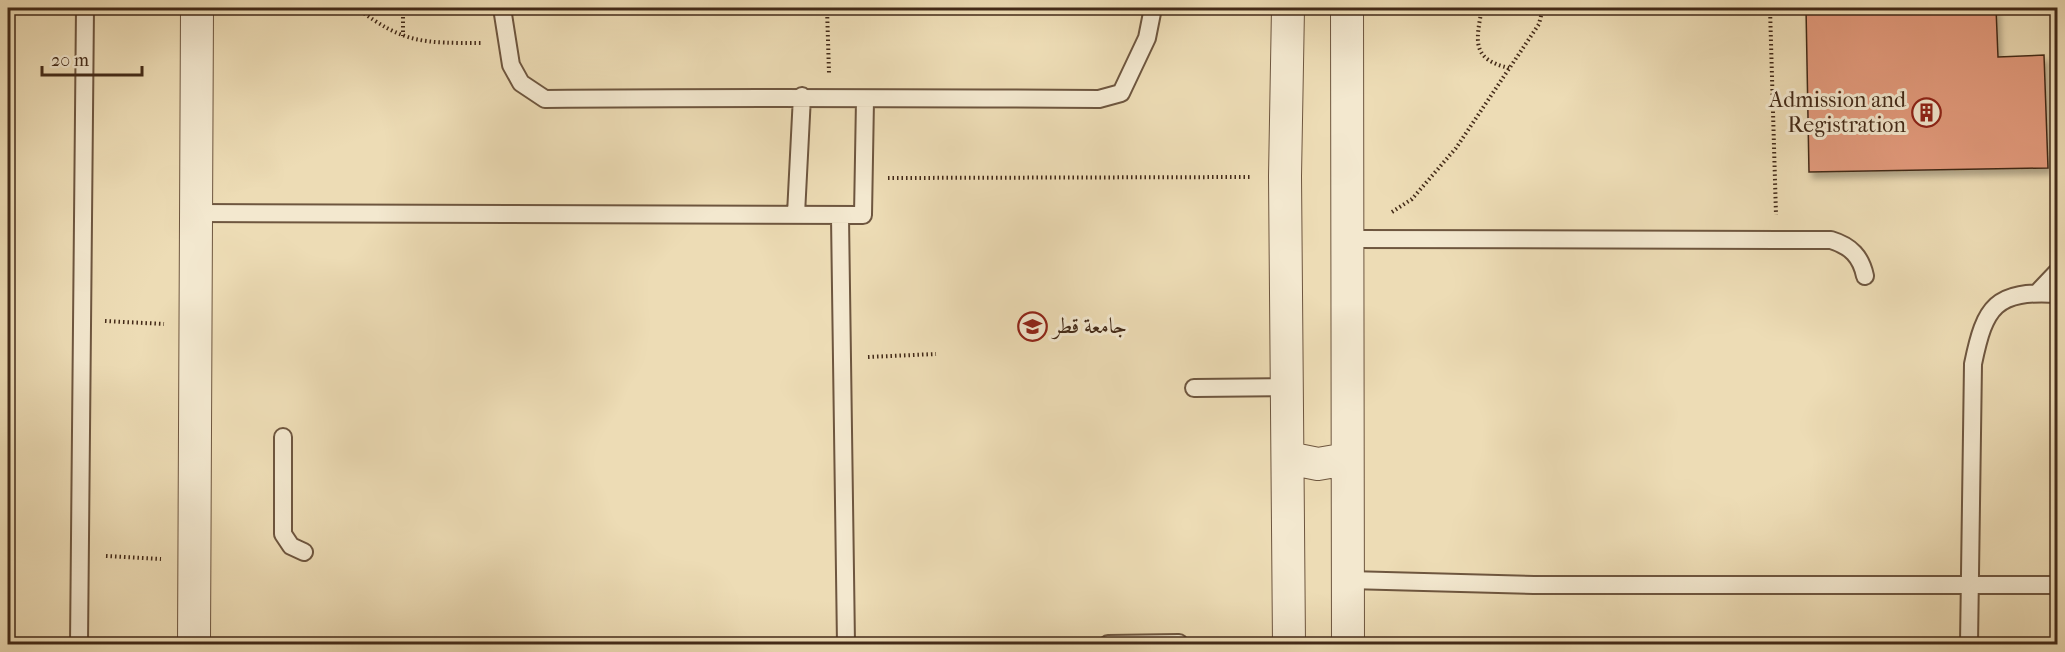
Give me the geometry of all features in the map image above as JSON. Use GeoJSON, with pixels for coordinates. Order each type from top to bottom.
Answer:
{"type":"FeatureCollection","features":[{"type":"Feature","properties":{"kind":"street"},"geometry":{"type":"LineString","coordinates":[[194,645],[197,8]]}},
{"type":"Feature","properties":{"kind":"street"},"geometry":{"type":"LineString","coordinates":[[1288,8],[1285,176],[1288,645]]}},
{"type":"Feature","properties":{"kind":"street"},"geometry":{"type":"LineString","coordinates":[[1347,8],[1348,645]]}},
{"type":"Feature","properties":{"kind":"street"},"geometry":{"type":"LineString","coordinates":[[1288,458],[1318,464],[1347,459]]}},
{"type":"Feature","properties":{"kind":"lane"},"geometry":{"type":"LineString","coordinates":[[79,645],[85,8]]}},
{"type":"Feature","properties":{"kind":"lane"},"geometry":{"type":"LineString","coordinates":[[502,8],[511,65],[521,83],[544,99],[802,96],[865,100],[1099,99],[1121,93],[1147,38],[1153,8]]}},
{"type":"Feature","properties":{"kind":"lane"},"geometry":{"type":"LineString","coordinates":[[796,214],[802,96]]}},
{"type":"Feature","properties":{"kind":"lane"},"geometry":{"type":"LineString","coordinates":[[196,213],[796,214],[840,217],[863,215],[865,100]]}},
{"type":"Feature","properties":{"kind":"lane"},"geometry":{"type":"LineString","coordinates":[[840,217],[840,358],[846,645]]}},
{"type":"Feature","properties":{"kind":"lane"},"geometry":{"type":"LineString","coordinates":[[1348,228],[1831,240],[1844,244],[1862,264],[1865,276]]}},
{"type":"Feature","properties":{"kind":"lane"},"geometry":{"type":"LineString","coordinates":[[2037,293],[2058,271]]}},
{"type":"Feature","properties":{"kind":"lane"},"geometry":{"type":"LineString","coordinates":[[1969,645],[1973,364],[1980,330],[1992,308],[2008,296],[2037,293],[2058,294]]}},
{"type":"Feature","properties":{"kind":"lane"},"geometry":{"type":"LineString","coordinates":[[1194,388],[1287,387]]}},
{"type":"Feature","properties":{"kind":"lane"},"geometry":{"type":"LineString","coordinates":[[283,437],[283,534],[291,546],[304,552]]}},
{"type":"Feature","properties":{"kind":"lane"},"geometry":{"type":"LineString","coordinates":[[1349,580],[1534,585],[2058,585]]}},
{"type":"Feature","properties":{"kind":"lane"},"geometry":{"type":"LineString","coordinates":[[1108,645],[1179,643]]}},
{"type":"Feature","properties":{"kind":"path"},"geometry":{"type":"LineString","coordinates":[[357,8],[403,37],[429,43],[507,43]]}},
{"type":"Feature","properties":{"kind":"path"},"geometry":{"type":"LineString","coordinates":[[403,8],[403,37]]}},
{"type":"Feature","properties":{"kind":"path"},"geometry":{"type":"LineString","coordinates":[[827,8],[829,98]]}},
{"type":"Feature","properties":{"kind":"path"},"geometry":{"type":"LineString","coordinates":[[1482,8],[1477,33],[1478,51],[1490,64],[1509,68]]}},
{"type":"Feature","properties":{"kind":"path"},"geometry":{"type":"LineString","coordinates":[[1348,228],[1393,211],[1412,199],[1456,148],[1539,24],[1543,8]]}},
{"type":"Feature","properties":{"kind":"path"},"geometry":{"type":"LineString","coordinates":[[1770,8],[1777,240]]}},
{"type":"Feature","properties":{"kind":"path"},"geometry":{"type":"LineString","coordinates":[[863,178],[1285,176]]}},
{"type":"Feature","properties":{"kind":"path"},"geometry":{"type":"LineString","coordinates":[[81,321],[196,325]]}},
{"type":"Feature","properties":{"kind":"path"},"geometry":{"type":"LineString","coordinates":[[840,358],[936,354]]}},
{"type":"Feature","properties":{"kind":"path"},"geometry":{"type":"LineString","coordinates":[[81,555],[195,560]]}},
{"type":"Feature","properties":{"kind":"building","name":"Admission and Registration"},"geometry":{"type":"Polygon","coordinates":[[[1806,8],[1996,8],[1998,57],[2044,55],[2048,168],[1809,172],[1806,8]]]}},
{"type":"Feature","properties":{"kind":"place","name":"Admission and Registration"},"geometry":{"type":"Point","coordinates":[1927,113]}},
{"type":"Feature","properties":{"kind":"place","name":"جامعة قطر"},"geometry":{"type":"Point","coordinates":[1032,326]}}]}
